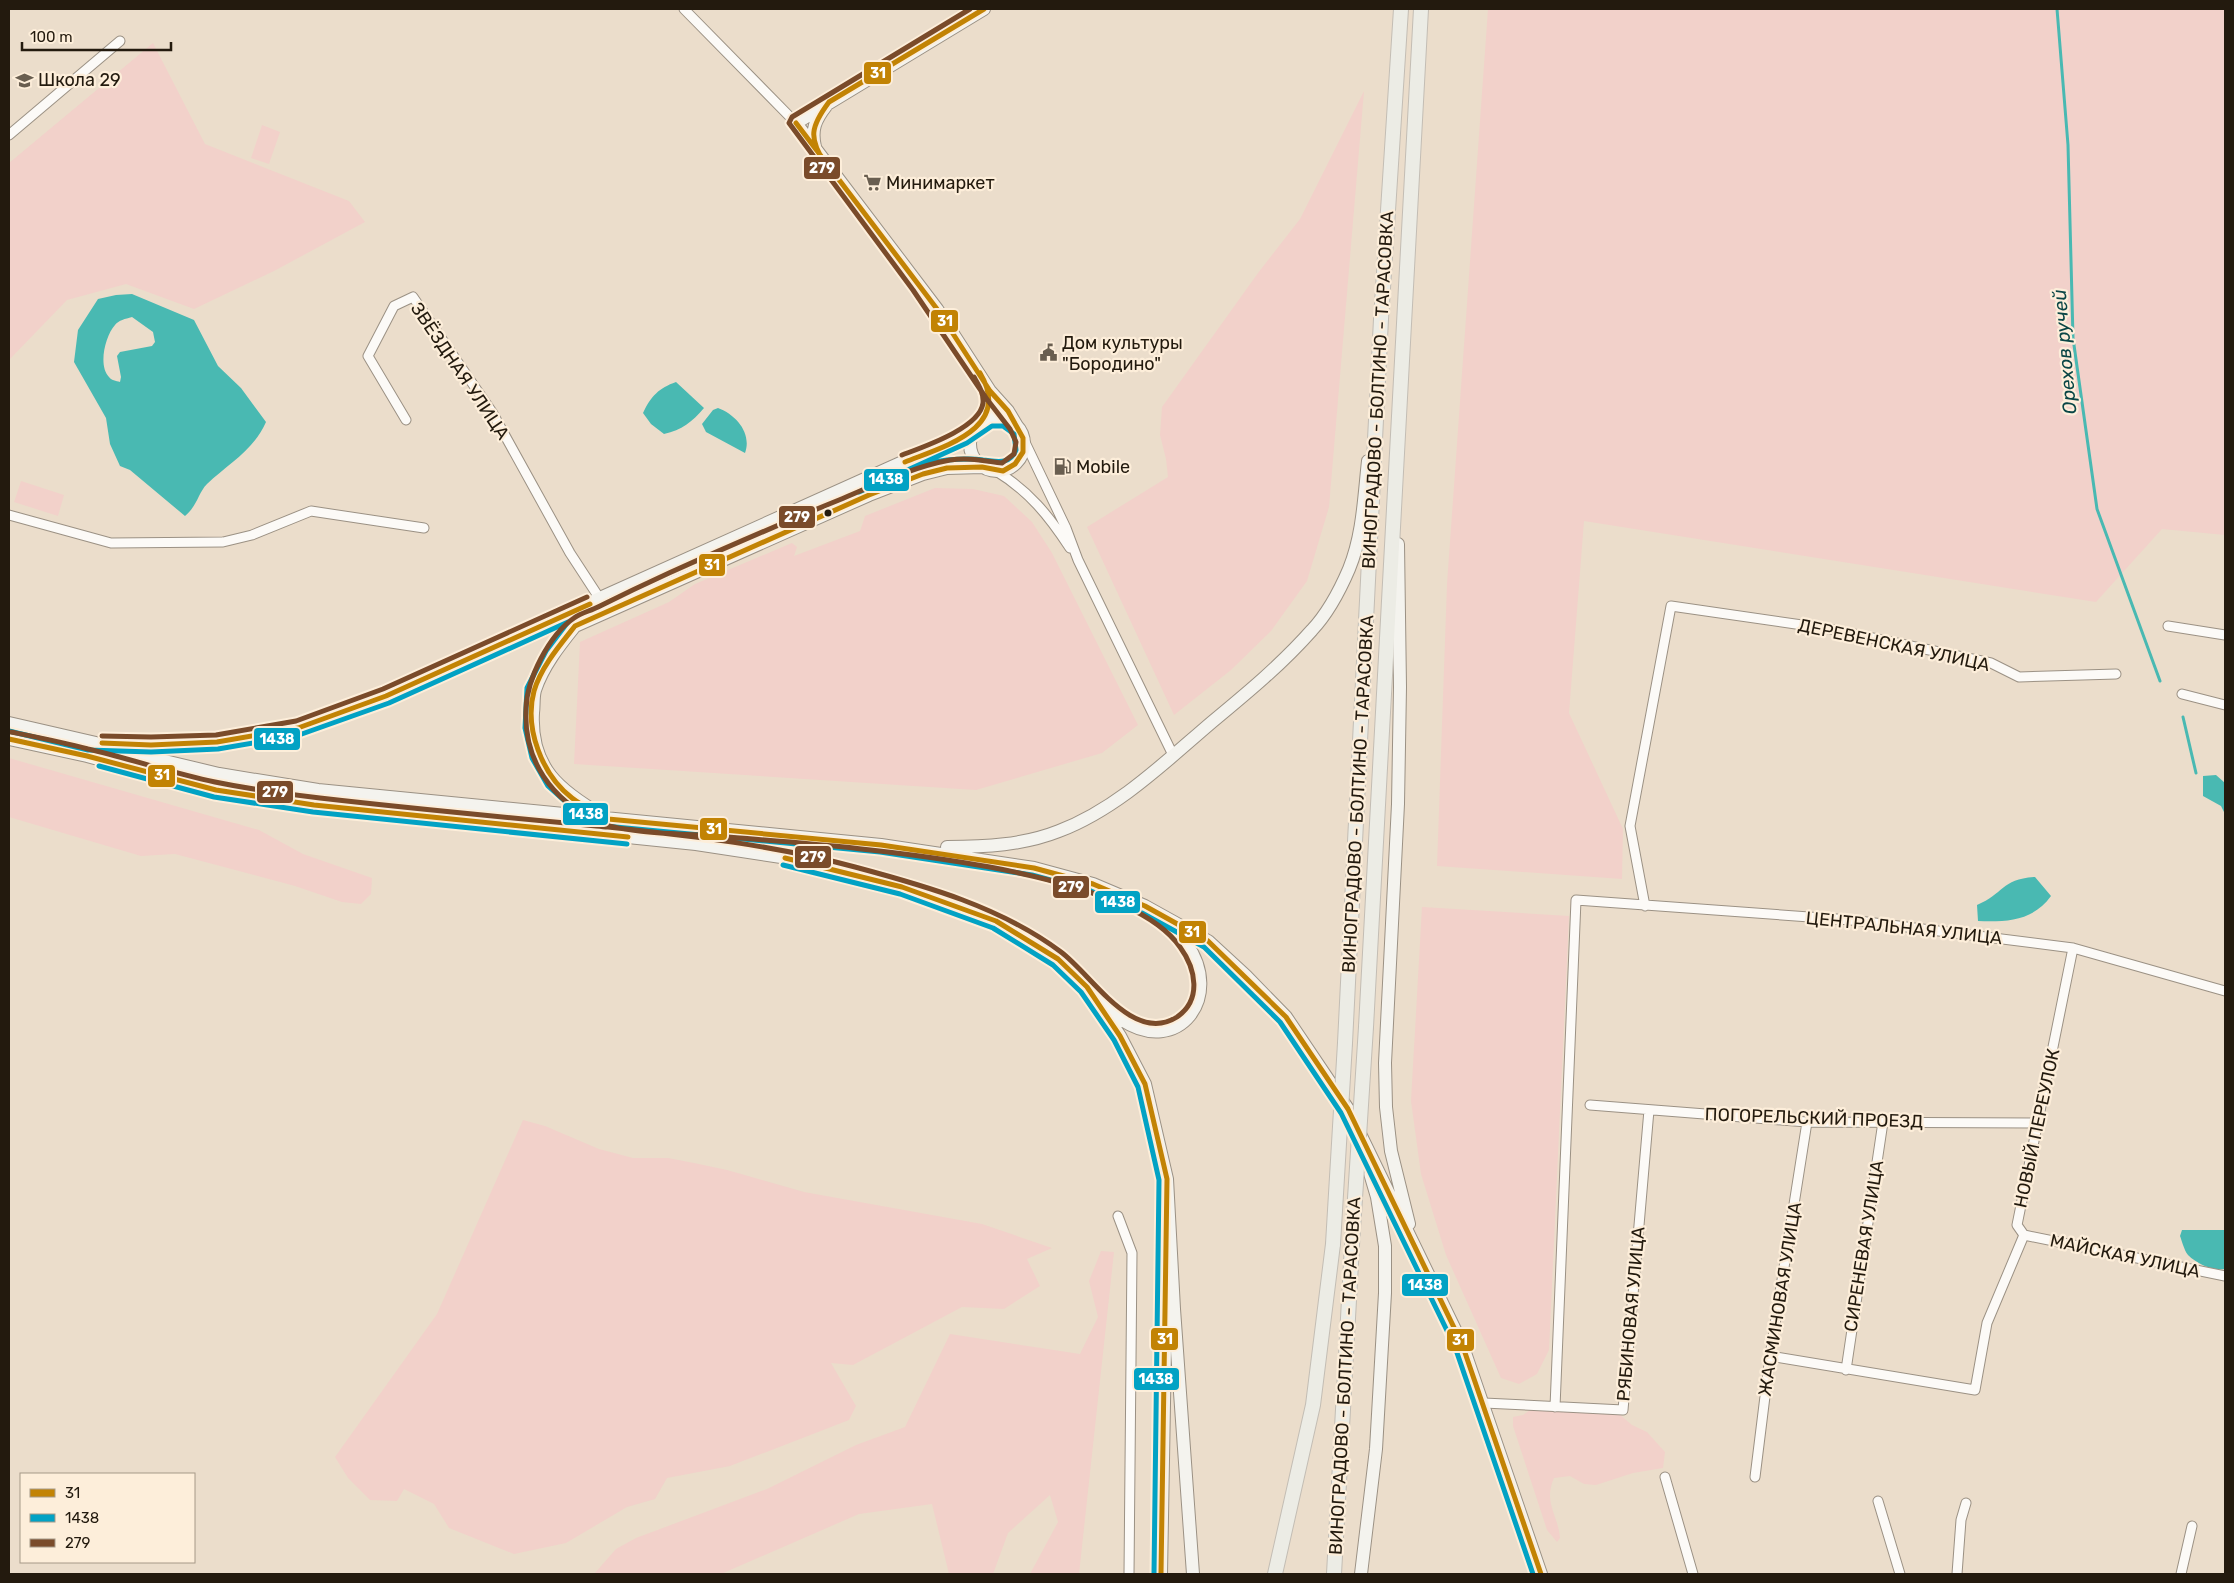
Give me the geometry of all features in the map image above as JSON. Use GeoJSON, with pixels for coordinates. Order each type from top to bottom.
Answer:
{"type":"FeatureCollection","features":[{"type":"Feature","properties":{"kind":"main road"},"geometry":{"type":"LineString","coordinates":[[608,819],[572,798],[554,780],[539,755],[532,727],[534,691],[552,655],[575,626],[869,495],[923,474],[947,468],[982,467],[996,471],[1009,468],[1020,459],[1024,445],[1023,438],[1008,411],[990,391],[937,309],[796,122],[984,9]]}},
{"type":"Feature","properties":{"kind":"main road","name":"ВИНОГРАДОВО - БОЛТИНО - ТАРАСОВКА"},"geometry":{"type":"LineString","coordinates":[[1275,1574],[1313,1404],[1333,1244],[1345,1043],[1381,319],[1401,11]]}},
{"type":"Feature","properties":{"kind":"main road","name":"ВИНОГРАДОВО - БОЛТИНО - ТАРАСОВКА"},"geometry":{"type":"LineString","coordinates":[[1334,1574],[1366,1027],[1421,11]]}},
{"type":"Feature","properties":{"kind":"main road"},"geometry":{"type":"LineString","coordinates":[[816,151],[812,135],[813,128],[818,117],[829,102]]}},
{"type":"Feature","properties":{"kind":"main road"},"geometry":{"type":"LineString","coordinates":[[906,848],[976,847],[1019,842],[1059,831],[1095,814],[1139,783],[1173,755],[1279,665],[1314,629],[1333,600],[1350,567],[1362,524],[1381,319]]}},
{"type":"Feature","properties":{"kind":"main road"},"geometry":{"type":"LineString","coordinates":[[982,467],[973,457],[970,450],[971,436],[984,420],[990,407],[990,391]]}},
{"type":"Feature","properties":{"kind":"main road"},"geometry":{"type":"LineString","coordinates":[[984,420],[1005,418],[1017,426]]}},
{"type":"Feature","properties":{"kind":"main road"},"geometry":{"type":"LineString","coordinates":[[88,749],[217,742],[298,728],[386,696],[974,430]]}},
{"type":"Feature","properties":{"kind":"main road"},"geometry":{"type":"LineString","coordinates":[[1396,476],[1400,688],[1398,804],[1385,1063],[1386,1107],[1391,1151],[1416,1250]]}},
{"type":"Feature","properties":{"kind":"main road"},"geometry":{"type":"LineString","coordinates":[[9,724],[216,790],[314,805],[696,844],[801,860],[902,887],[996,921],[1058,959],[1122,1020],[1134,1028],[1151,1032],[1168,1029],[1185,1022],[1195,1011],[1202,991],[1201,972],[1194,954],[1177,930],[1145,906]]}},
{"type":"Feature","properties":{"kind":"main road"},"geometry":{"type":"LineString","coordinates":[[9,739],[88,749],[219,774],[318,790],[906,848],[1034,868],[1093,884],[1145,906],[1208,941],[1246,976],[1286,1018],[1348,1108],[1462,1344],[1484,1403],[1541,1574]]}},
{"type":"Feature","properties":{"kind":"main road"},"geometry":{"type":"LineString","coordinates":[[1087,987],[1120,1036],[1145,1084],[1168,1179],[1174,1309],[1193,1574]]}},
{"type":"Feature","properties":{"kind":"main road"},"geometry":{"type":"LineString","coordinates":[[1355,1124],[1378,1197],[1385,1246],[1385,1292],[1376,1449],[1361,1574]]}},
{"type":"Feature","properties":{"kind":"main road"},"geometry":{"type":"LineString","coordinates":[[1161,1574],[1168,1179]]}},
{"type":"Feature","properties":{"kind":"main road"},"geometry":{"type":"LineString","coordinates":[[1328,1574],[1341,1456]]}},
{"type":"Feature","properties":{"kind":"street"},"geometry":{"type":"LineString","coordinates":[[684,9],[796,122]]}},
{"type":"Feature","properties":{"kind":"street"},"geometry":{"type":"LineString","coordinates":[[9,135],[120,41]]}},
{"type":"Feature","properties":{"kind":"street","name":"ЗВЁЗДНАЯ УЛИЦА"},"geometry":{"type":"LineString","coordinates":[[406,420],[368,356],[394,306],[413,298],[492,412],[570,553],[600,599]]}},
{"type":"Feature","properties":{"kind":"street"},"geometry":{"type":"LineString","coordinates":[[1023,438],[1066,528],[1078,560],[1173,755]]}},
{"type":"Feature","properties":{"kind":"street"},"geometry":{"type":"LineString","coordinates":[[996,471],[1024,490],[1037,502],[1049,516],[1078,560]]}},
{"type":"Feature","properties":{"kind":"street"},"geometry":{"type":"LineString","coordinates":[[9,515],[111,543],[222,542],[252,535],[311,511],[424,528]]}},
{"type":"Feature","properties":{"kind":"street","name":"ДЕРЕВЕНСКАЯ УЛИЦА"},"geometry":{"type":"LineString","coordinates":[[1645,906],[1630,826],[1671,606],[1830,629],[1990,663],[2019,678],[2116,674]]}},
{"type":"Feature","properties":{"kind":"street"},"geometry":{"type":"LineString","coordinates":[[2168,626],[2225,635]]}},
{"type":"Feature","properties":{"kind":"street"},"geometry":{"type":"LineString","coordinates":[[2182,694],[2225,705]]}},
{"type":"Feature","properties":{"kind":"street","name":"ЦЕНТРАЛЬНАЯ УЛИЦА"},"geometry":{"type":"LineString","coordinates":[[1556,1407],[1576,900],[1851,920],[2073,948],[2225,991]]}},
{"type":"Feature","properties":{"kind":"street","name":"НОВЫЙ ПЕРЕУЛОК"},"geometry":{"type":"LineString","coordinates":[[2024,1235],[2017,1225],[2073,948]]}},
{"type":"Feature","properties":{"kind":"street","name":"ПОГОРЕЛЬСКИЙ ПРОЕЗД"},"geometry":{"type":"LineString","coordinates":[[1590,1105],[1807,1122],[2038,1123]]}},
{"type":"Feature","properties":{"kind":"street","name":"РЯБИНОВАЯ УЛИЦА"},"geometry":{"type":"LineString","coordinates":[[1484,1403],[1622,1410],[1649,1110]]}},
{"type":"Feature","properties":{"kind":"street","name":"ЖАСМИНОВАЯ УЛИЦА"},"geometry":{"type":"LineString","coordinates":[[1755,1477],[1770,1356],[1807,1122]]}},
{"type":"Feature","properties":{"kind":"street","name":"СИРЕНЕВАЯ УЛИЦА"},"geometry":{"type":"LineString","coordinates":[[1846,1370],[1883,1122]]}},
{"type":"Feature","properties":{"kind":"street"},"geometry":{"type":"LineString","coordinates":[[1118,1216],[1132,1253],[1129,1574]]}},
{"type":"Feature","properties":{"kind":"street"},"geometry":{"type":"LineString","coordinates":[[1770,1356],[1975,1390],[1988,1324],[2024,1235]]}},
{"type":"Feature","properties":{"kind":"street","name":"МАЙСКАЯ УЛИЦА"},"geometry":{"type":"LineString","coordinates":[[2024,1235],[2225,1276]]}},
{"type":"Feature","properties":{"kind":"street"},"geometry":{"type":"LineString","coordinates":[[1665,1477],[1693,1574]]}},
{"type":"Feature","properties":{"kind":"street"},"geometry":{"type":"LineString","coordinates":[[1878,1501],[1900,1574]]}},
{"type":"Feature","properties":{"kind":"street"},"geometry":{"type":"LineString","coordinates":[[1957,1574],[1961,1520],[1966,1503]]}},
{"type":"Feature","properties":{"kind":"street"},"geometry":{"type":"LineString","coordinates":[[2181,1574],[2192,1526]]}},
{"type":"Feature","properties":{"kind":"shaded area"},"geometry":{"type":"Polygon","coordinates":[[[1488,9],[2225,9],[2225,535],[2162,529],[2096,602],[1584,521],[1569,713],[1623,829],[1622,879],[1437,866],[1447,584],[1488,9]]]}},
{"type":"Feature","properties":{"kind":"shaded area"},"geometry":{"type":"Polygon","coordinates":[[[153,43],[205,144],[349,201],[365,222],[274,271],[194,309],[126,284],[67,300],[9,360],[9,163],[153,43]]]}},
{"type":"Feature","properties":{"kind":"shaded area"},"geometry":{"type":"Polygon","coordinates":[[[1364,91],[1329,507],[1307,581],[1271,631],[1231,670],[1174,715],[1087,527],[1168,477],[1160,435],[1162,407],[1258,273],[1300,219],[1364,91]]]}},
{"type":"Feature","properties":{"kind":"shaded area"},"geometry":{"type":"Polygon","coordinates":[[[262,125],[280,132],[269,164],[251,158],[262,125]]]}},
{"type":"Feature","properties":{"kind":"shaded area"},"geometry":{"type":"Polygon","coordinates":[[[21,481],[64,495],[58,516],[14,502],[21,481]]]}},
{"type":"Feature","properties":{"kind":"shaded area"},"geometry":{"type":"Polygon","coordinates":[[[935,488],[973,489],[1004,496],[1032,522],[1052,553],[1138,725],[1102,753],[976,790],[574,764],[580,642],[669,602],[695,584],[792,543],[797,547],[794,556],[860,531],[865,516],[935,488]]]}},
{"type":"Feature","properties":{"kind":"shaded area"},"geometry":{"type":"Polygon","coordinates":[[[9,758],[259,830],[303,854],[372,878],[371,894],[361,904],[342,902],[295,886],[175,854],[141,856],[9,817],[9,758]]]}},
{"type":"Feature","properties":{"kind":"shaded area"},"geometry":{"type":"Polygon","coordinates":[[[1422,907],[1569,916],[1549,1350],[1537,1374],[1519,1384],[1501,1378],[1446,1255],[1421,1174],[1411,1101],[1422,907]]]}},
{"type":"Feature","properties":{"kind":"shaded area"},"geometry":{"type":"Polygon","coordinates":[[[523,1120],[545,1126],[599,1149],[633,1158],[668,1158],[727,1170],[804,1192],[982,1224],[1052,1248],[1027,1259],[1040,1286],[1004,1309],[962,1307],[853,1365],[831,1363],[856,1406],[849,1420],[730,1466],[667,1478],[655,1499],[627,1507],[566,1543],[514,1554],[449,1528],[434,1504],[404,1489],[397,1501],[370,1500],[348,1478],[335,1457],[437,1314],[523,1120]]]}},
{"type":"Feature","properties":{"kind":"shaded area"},"geometry":{"type":"Polygon","coordinates":[[[1101,1251],[1114,1252],[1079,1574],[1030,1574],[1058,1522],[1050,1495],[1008,1533],[993,1574],[949,1574],[932,1504],[859,1514],[721,1574],[594,1574],[616,1549],[636,1538],[767,1489],[856,1445],[905,1427],[950,1334],[1080,1354],[1098,1317],[1089,1281],[1101,1251]]]}},
{"type":"Feature","properties":{"kind":"shaded area"},"geometry":{"type":"Polygon","coordinates":[[[1540,1403],[1619,1414],[1632,1425],[1647,1432],[1665,1452],[1663,1468],[1633,1473],[1596,1485],[1584,1484],[1570,1476],[1554,1478],[1550,1495],[1559,1530],[1560,1538],[1557,1542],[1547,1530],[1513,1426],[1513,1417],[1523,1415],[1540,1403]]]}},
{"type":"Feature","properties":{"kind":"water"},"geometry":{"type":"Polygon","coordinates":[[[132,294],[194,320],[218,366],[241,388],[266,422],[248,449],[207,484],[193,508],[185,516],[130,470],[120,466],[110,444],[106,418],[74,362],[78,330],[98,299],[132,294]],[[132,317],[115,325],[108,336],[103,359],[106,372],[110,378],[120,382],[121,377],[117,356],[120,352],[152,346],[155,342],[153,332],[132,317]]]}},
{"type":"Feature","properties":{"kind":"water"},"geometry":{"type":"Polygon","coordinates":[[[676,382],[704,408],[686,425],[664,434],[651,424],[643,413],[656,393],[676,382]]]}},
{"type":"Feature","properties":{"kind":"water"},"geometry":{"type":"Polygon","coordinates":[[[718,408],[737,420],[745,432],[747,446],[745,453],[706,432],[702,424],[713,410],[718,408]]]}},
{"type":"Feature","properties":{"kind":"water"},"geometry":{"type":"Polygon","coordinates":[[[2216,775],[2225,783],[2225,814],[2221,806],[2203,796],[2203,776],[2216,775]]]}},
{"type":"Feature","properties":{"kind":"water"},"geometry":{"type":"Polygon","coordinates":[[[2035,877],[2051,896],[2036,911],[2009,920],[1978,921],[1977,905],[2015,881],[2035,877]]]}},
{"type":"Feature","properties":{"kind":"water"},"geometry":{"type":"Polygon","coordinates":[[[2182,1230],[2225,1230],[2225,1269],[2205,1266],[2188,1255],[2180,1236],[2182,1230]]]}},
{"type":"Feature","properties":{"kind":"waterway","name":"Орехов ручей"},"geometry":{"type":"LineString","coordinates":[[2057,9],[2068,145],[2073,338],[2097,509],[2160,681]]}},
{"type":"Feature","properties":{"kind":"waterway","name":"Орехов ручей"},"geometry":{"type":"LineString","coordinates":[[2183,717],[2196,773]]}},
{"type":"Feature","properties":{"kind":"transit line","name":"279"},"geometry":{"type":"LineString","coordinates":[[11,732],[78,746],[228,785],[392,806],[608,827],[639,830],[670,834],[732,842],[825,859],[936,890],[988,910],[1038,936],[1061,952],[1114,1004],[1129,1015],[1145,1022],[1161,1023],[1177,1017],[1190,1002],[1194,984],[1190,965],[1180,947],[1147,918],[1097,895],[1034,876],[892,852],[715,836],[672,834],[608,826],[582,813],[554,790],[535,762],[526,727],[527,697],[535,671],[556,635],[577,616],[732,545],[908,472],[936,463],[957,459],[1002,463],[1014,454],[1016,442],[1010,429],[986,398],[913,290],[789,123],[792,117],[970,9]]}},
{"type":"Feature","properties":{"kind":"transit line","name":"31"},"geometry":{"type":"LineString","coordinates":[[825,163],[816,146],[814,132],[818,118],[829,102],[984,9]]}},
{"type":"Feature","properties":{"kind":"transit line","name":"31"},"geometry":{"type":"LineString","coordinates":[[796,123],[937,309],[990,391],[1008,411],[1023,438],[1023,452],[1015,464],[1003,471],[982,467],[947,468],[923,474],[869,495],[575,626],[546,665],[534,691],[532,705],[534,735],[544,764],[561,788],[572,798],[608,819],[881,845],[1034,868],[1093,884],[1145,906],[1208,941],[1286,1017],[1348,1109],[1462,1344],[1541,1574]]}},
{"type":"Feature","properties":{"kind":"transit line","name":"31"},"geometry":{"type":"LineString","coordinates":[[905,462],[955,441],[970,432],[981,421],[988,408],[988,392],[980,373]]}},
{"type":"Feature","properties":{"kind":"transit line","name":"279"},"geometry":{"type":"LineString","coordinates":[[902,455],[949,435],[972,421],[980,412],[983,403],[982,392],[974,377]]}},
{"type":"Feature","properties":{"kind":"transit line","name":"1438"},"geometry":{"type":"LineString","coordinates":[[992,426],[1003,426],[1014,434],[1016,450],[1010,458],[1002,461],[965,459],[936,462],[902,473],[859,492],[967,443],[992,426]]}},
{"type":"Feature","properties":{"kind":"transit line","name":"279"},"geometry":{"type":"LineString","coordinates":[[102,736],[216,735],[296,721],[383,689],[587,597]]}},
{"type":"Feature","properties":{"kind":"transit line","name":"31"},"geometry":{"type":"LineString","coordinates":[[102,743],[151,745],[217,742],[298,728],[386,696],[590,604]]}},
{"type":"Feature","properties":{"kind":"transit line","name":"1438"},"geometry":{"type":"LineString","coordinates":[[9,731],[88,750],[151,752],[218,749],[299,735],[389,703],[568,622],[546,651],[527,688],[525,728],[532,758],[548,786],[568,804],[605,826],[880,852],[1032,875],[1091,891],[1142,913],[1204,947],[1280,1022],[1341,1113],[1455,1347],[1533,1574]]}},
{"type":"Feature","properties":{"kind":"transit line","name":"31"},"geometry":{"type":"LineString","coordinates":[[9,739],[87,756],[216,790],[314,805],[628,837]]}},
{"type":"Feature","properties":{"kind":"transit line","name":"1438"},"geometry":{"type":"LineString","coordinates":[[99,766],[214,797],[313,812],[627,844]]}},
{"type":"Feature","properties":{"kind":"transit line","name":"31"},"geometry":{"type":"LineString","coordinates":[[785,858],[902,887],[996,921],[1058,959],[1087,987],[1120,1036],[1145,1084],[1167,1179],[1161,1574]]}},
{"type":"Feature","properties":{"kind":"transit line","name":"1438"},"geometry":{"type":"LineString","coordinates":[[783,865],[900,894],[993,928],[1053,965],[1081,992],[1114,1040],[1138,1087],[1159,1180],[1154,1574]]}},
{"type":"Feature","properties":{"kind":"place","name":"Школа 29"},"geometry":{"type":"Point","coordinates":[24,80]}},
{"type":"Feature","properties":{"kind":"place","name":"Минимаркет"},"geometry":{"type":"Point","coordinates":[872,183]}},
{"type":"Feature","properties":{"kind":"place","name":"Дом культуры \"Бородино\""},"geometry":{"type":"Point","coordinates":[1048,353]}},
{"type":"Feature","properties":{"kind":"place","name":"Mobile"},"geometry":{"type":"Point","coordinates":[1062,467]}}]}
